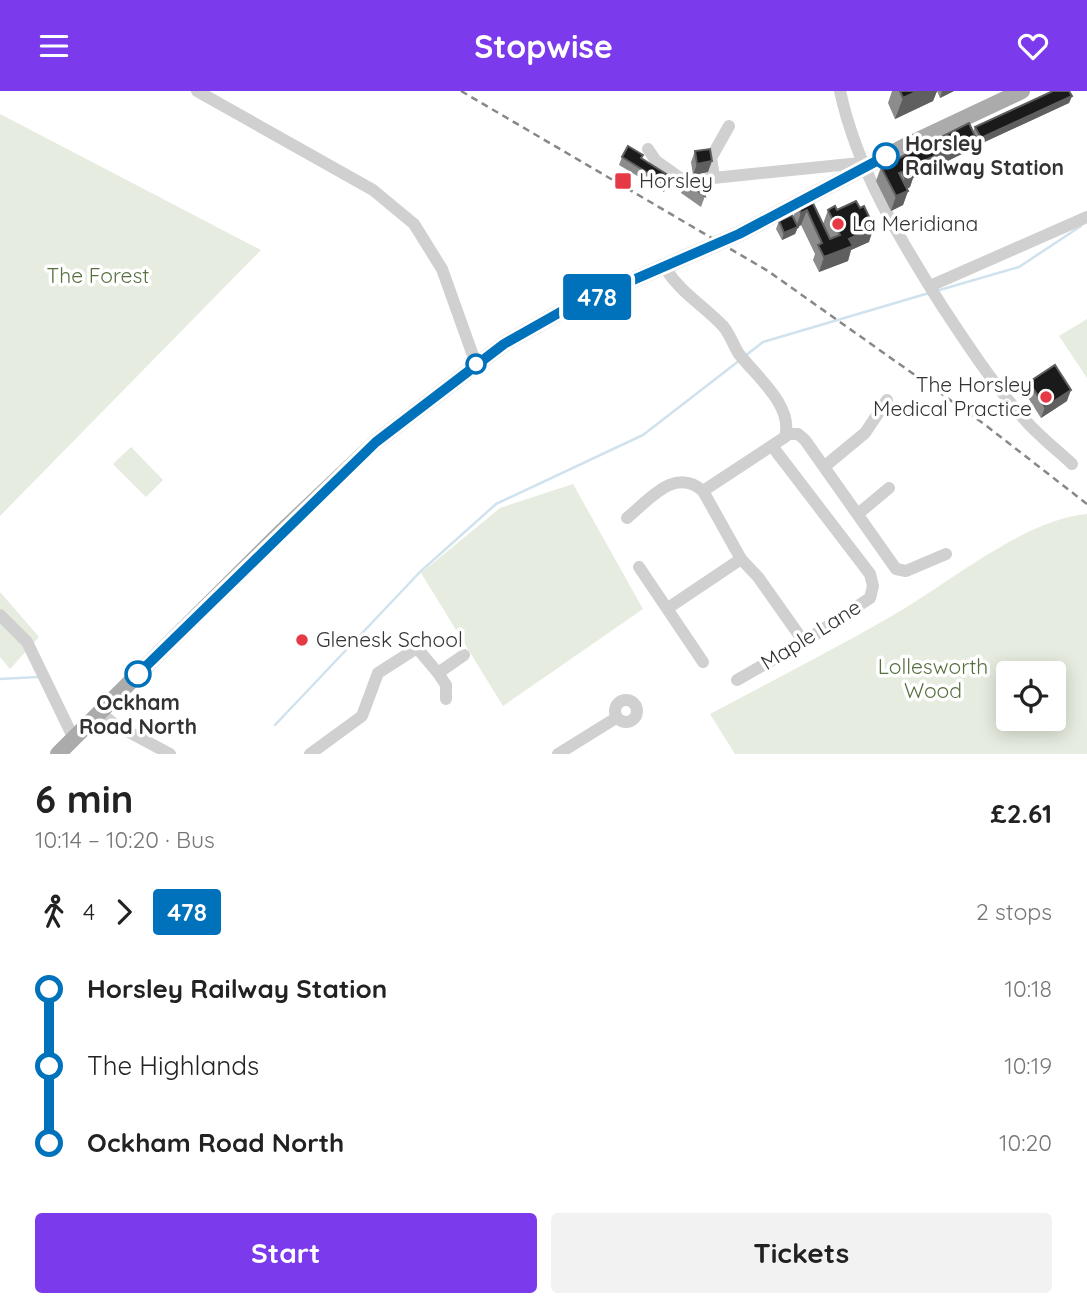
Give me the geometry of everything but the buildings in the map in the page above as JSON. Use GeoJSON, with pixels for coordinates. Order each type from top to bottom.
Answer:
{"type":"FeatureCollection","features":[{"type":"Feature","properties":{"kind":"main road"},"geometry":{"type":"LineString","coordinates":[[58,754],[376,442],[475,364],[534,325],[717,245],[844,179],[862,166],[1022,91]]}},
{"type":"Feature","properties":{"kind":"street"},"geometry":{"type":"LineString","coordinates":[[197,91],[373,190],[414,224],[438,261],[475,364]]}},
{"type":"Feature","properties":{"kind":"street"},"geometry":{"type":"LineString","coordinates":[[840,91],[862,166],[930,286],[982,368],[1026,422],[1072,464]]}},
{"type":"Feature","properties":{"kind":"street"},"geometry":{"type":"LineString","coordinates":[[714,177],[711,159],[729,126]]}},
{"type":"Feature","properties":{"kind":"street"},"geometry":{"type":"LineString","coordinates":[[648,149],[656,161],[684,181],[838,164],[862,166]]}},
{"type":"Feature","properties":{"kind":"street"},"geometry":{"type":"LineString","coordinates":[[838,164],[844,179]]}},
{"type":"Feature","properties":{"kind":"street"},"geometry":{"type":"LineString","coordinates":[[930,286],[1087,217]]}},
{"type":"Feature","properties":{"kind":"street"},"geometry":{"type":"LineString","coordinates":[[665,268],[694,303],[726,328],[742,358],[781,407],[787,434]]}},
{"type":"Feature","properties":{"kind":"street"},"geometry":{"type":"LineString","coordinates":[[825,467],[865,433],[887,400]]}},
{"type":"Feature","properties":{"kind":"street"},"geometry":{"type":"LineString","coordinates":[[703,491],[787,434],[798,434],[859,513],[893,566],[901,571],[946,554]]}},
{"type":"Feature","properties":{"kind":"street","name":"Maple Lane"},"geometry":{"type":"LineString","coordinates":[[737,680],[804,642],[870,597],[873,586],[870,574],[772,446]]}},
{"type":"Feature","properties":{"kind":"street"},"geometry":{"type":"LineString","coordinates":[[627,517],[665,485],[682,481],[695,485],[703,491],[741,559],[758,577],[804,642]]}},
{"type":"Feature","properties":{"kind":"street"},"geometry":{"type":"LineString","coordinates":[[859,513],[889,488]]}},
{"type":"Feature","properties":{"kind":"street"},"geometry":{"type":"LineString","coordinates":[[668,608],[741,559]]}},
{"type":"Feature","properties":{"kind":"street"},"geometry":{"type":"LineString","coordinates":[[639,567],[703,662]]}},
{"type":"Feature","properties":{"kind":"street"},"geometry":{"type":"LineString","coordinates":[[0,615],[27,642],[73,737]]}},
{"type":"Feature","properties":{"kind":"street"},"geometry":{"type":"LineString","coordinates":[[310,754],[359,719],[367,707],[374,677],[407,652],[417,648],[422,651],[446,685],[446,699]]}},
{"type":"Feature","properties":{"kind":"street"},"geometry":{"type":"LineString","coordinates":[[438,673],[464,655]]}},
{"type":"Feature","properties":{"kind":"street"},"geometry":{"type":"LineString","coordinates":[[100,712],[114,724],[170,754]]}},
{"type":"Feature","properties":{"kind":"street"},"geometry":{"type":"LineString","coordinates":[[558,754],[617,718]]}},
{"type":"Feature","properties":{"kind":"green space","name":"The Forest"},"geometry":{"type":"Polygon","coordinates":[[[0,114],[261,250],[0,516],[0,114]]]}},
{"type":"Feature","properties":{"kind":"green space"},"geometry":{"type":"Polygon","coordinates":[[[1087,319],[1087,378],[1059,336],[1087,319]]]}},
{"type":"Feature","properties":{"kind":"green space"},"geometry":{"type":"Polygon","coordinates":[[[131,447],[163,480],[146,497],[113,464],[131,447]]]}},
{"type":"Feature","properties":{"kind":"green space"},"geometry":{"type":"Polygon","coordinates":[[[573,484],[643,609],[503,706],[421,573],[500,508],[573,484]]]}},
{"type":"Feature","properties":{"kind":"green space","name":"Lollesworth Wood"},"geometry":{"type":"Polygon","coordinates":[[[1087,514],[1087,754],[735,754],[710,714],[890,617],[986,556],[1037,528],[1087,514]]]}},
{"type":"Feature","properties":{"kind":"green space"},"geometry":{"type":"Polygon","coordinates":[[[0,592],[39,637],[10,669],[0,657],[0,592]]]}},
{"type":"Feature","properties":{"kind":"waterway"},"geometry":{"type":"LineString","coordinates":[[936,291],[1019,267],[1081,226]]}},
{"type":"Feature","properties":{"kind":"waterway"},"geometry":{"type":"LineString","coordinates":[[745,356],[763,342],[929,293]]}},
{"type":"Feature","properties":{"kind":"waterway"},"geometry":{"type":"LineString","coordinates":[[275,725],[420,572],[496,504],[643,435],[740,360]]}},
{"type":"Feature","properties":{"kind":"waterway"},"geometry":{"type":"LineString","coordinates":[[0,679],[37,677]]}},
{"type":"Feature","properties":{"kind":"railway"},"geometry":{"type":"LineString","coordinates":[[461,91],[768,271],[984,424],[1087,504]]}},
{"type":"Feature","properties":{"kind":"bus line","name":"478"},"geometry":{"type":"LineString","coordinates":[[138,674],[376,442],[475,364],[534,325],[717,245],[798,205],[886,156]]}},
{"type":"Feature","properties":{"kind":"place","name":"Horsley Railway Station"},"geometry":{"type":"Point","coordinates":[886,156]}},
{"type":"Feature","properties":{"kind":"place","name":"Horsley"},"geometry":{"type":"Point","coordinates":[623,181]}},
{"type":"Feature","properties":{"kind":"place","name":"La Meridiana"},"geometry":{"type":"Point","coordinates":[838,224]}},
{"type":"Feature","properties":{"kind":"place","name":"The Horsley Medical Practice"},"geometry":{"type":"Point","coordinates":[1046,397]}},
{"type":"Feature","properties":{"kind":"place","name":"Glenesk School"},"geometry":{"type":"Point","coordinates":[302,640]}},
{"type":"Feature","properties":{"kind":"place","name":"Ockham Road North"},"geometry":{"type":"Point","coordinates":[138,674]}}]}
